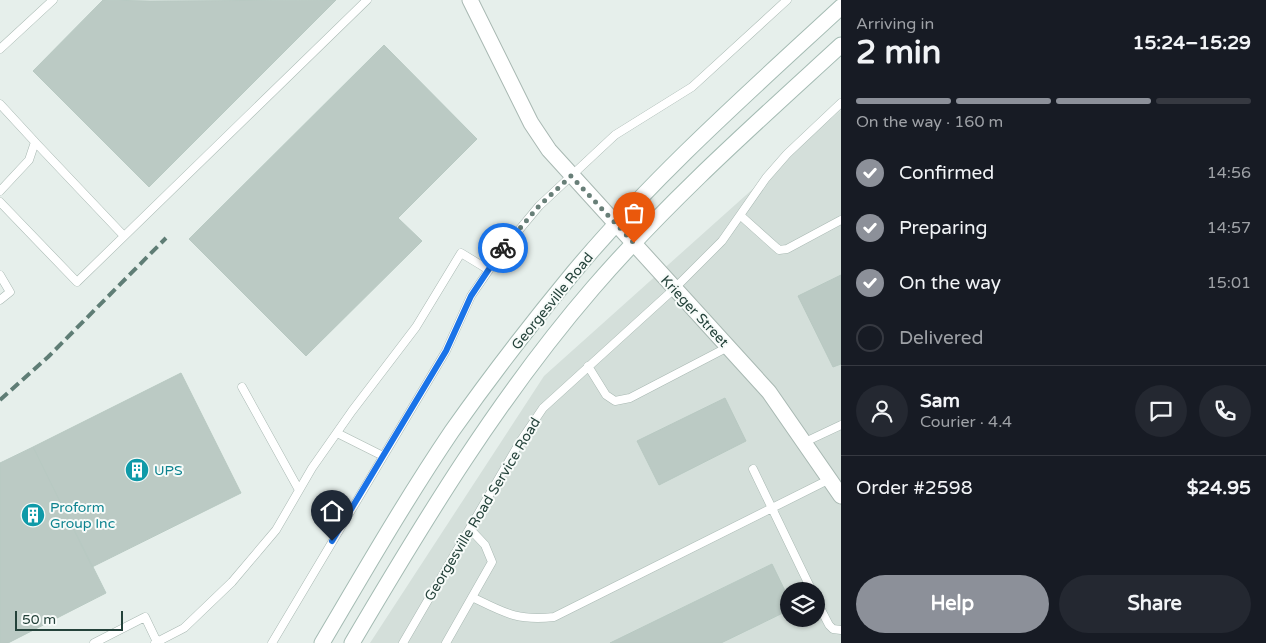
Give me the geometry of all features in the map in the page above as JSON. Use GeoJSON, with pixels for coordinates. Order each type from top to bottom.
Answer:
{"type":"FeatureCollection","features":[{"type":"Feature","properties":{"kind":"main road","name":"Krieger Street"},"geometry":{"type":"LineString","coordinates":[[470,0],[532,123],[549,150],[769,392],[838,488]]}},
{"type":"Feature","properties":{"kind":"main road","name":"Georgesville Road"},"geometry":{"type":"LineString","coordinates":[[322,643],[386,535],[453,431],[525,334],[617,224],[746,95],[841,7]]}},
{"type":"Feature","properties":{"kind":"main road","name":"Georgesville Road"},"geometry":{"type":"LineString","coordinates":[[352,643],[472,447],[534,361],[593,289],[634,243],[702,174],[841,45]]}},
{"type":"Feature","properties":{"kind":"lane"},"geometry":{"type":"LineString","coordinates":[[0,49],[53,0]]}},
{"type":"Feature","properties":{"kind":"lane"},"geometry":{"type":"LineString","coordinates":[[0,202],[77,282],[367,0]]}},
{"type":"Feature","properties":{"kind":"lane"},"geometry":{"type":"LineString","coordinates":[[272,643],[446,351],[471,296],[504,248],[539,206],[615,135],[692,87],[787,0]]}},
{"type":"Feature","properties":{"kind":"lane","name":"Georgesville Road Service Road"},"geometry":{"type":"LineString","coordinates":[[403,643],[520,442],[543,408],[674,289],[722,241],[766,178],[787,154],[841,103]]}},
{"type":"Feature","properties":{"kind":"lane"},"geometry":{"type":"LineString","coordinates":[[0,104],[124,236]]}},
{"type":"Feature","properties":{"kind":"lane"},"geometry":{"type":"LineString","coordinates":[[0,191],[29,160],[35,142]]}},
{"type":"Feature","properties":{"kind":"lane"},"geometry":{"type":"LineString","coordinates":[[741,216],[779,250],[787,249],[841,220]]}},
{"type":"Feature","properties":{"kind":"lane"},"geometry":{"type":"LineString","coordinates":[[94,643],[145,617],[156,642],[184,628],[232,582],[276,530],[299,490],[337,432],[416,327],[461,252],[489,270]]}},
{"type":"Feature","properties":{"kind":"lane"},"geometry":{"type":"LineString","coordinates":[[0,275],[10,292],[0,300]]}},
{"type":"Feature","properties":{"kind":"lane"},"geometry":{"type":"LineString","coordinates":[[588,366],[606,395],[615,401],[630,398],[728,347]]}},
{"type":"Feature","properties":{"kind":"lane"},"geometry":{"type":"LineString","coordinates":[[242,387],[299,490]]}},
{"type":"Feature","properties":{"kind":"lane"},"geometry":{"type":"LineString","coordinates":[[805,442],[841,425]]}},
{"type":"Feature","properties":{"kind":"lane"},"geometry":{"type":"LineString","coordinates":[[337,432],[382,456]]}},
{"type":"Feature","properties":{"kind":"lane"},"geometry":{"type":"LineString","coordinates":[[753,469],[808,582]]}},
{"type":"Feature","properties":{"kind":"lane"},"geometry":{"type":"LineString","coordinates":[[472,597],[513,617],[532,620],[554,617],[772,509],[838,488]]}},
{"type":"Feature","properties":{"kind":"lane"},"geometry":{"type":"LineString","coordinates":[[446,643],[492,562],[486,545],[470,529]]}},
{"type":"Feature","properties":{"kind":"lane"},"geometry":{"type":"LineString","coordinates":[[825,617],[833,629],[841,630]]}},
{"type":"Feature","properties":{"kind":"shaded area"},"geometry":{"type":"Polygon","coordinates":[[[841,110],[841,643],[370,643],[544,376],[841,110]]]}},
{"type":"Feature","properties":{"kind":"building"},"geometry":{"type":"Polygon","coordinates":[[[103,0],[336,0],[149,187],[33,71],[103,0]]]}},
{"type":"Feature","properties":{"kind":"building"},"geometry":{"type":"Polygon","coordinates":[[[384,45],[477,139],[398,218],[422,241],[306,356],[189,239],[384,45]]]}},
{"type":"Feature","properties":{"kind":"building"},"geometry":{"type":"Polygon","coordinates":[[[841,275],[841,364],[833,367],[798,296],[841,275]]]}},
{"type":"Feature","properties":{"kind":"building","name":"UPS"},"geometry":{"type":"Polygon","coordinates":[[[181,373],[241,493],[92,567],[33,447],[181,373]]]}},
{"type":"Feature","properties":{"kind":"building"},"geometry":{"type":"Polygon","coordinates":[[[725,398],[746,441],[659,485],[637,441],[725,398]]]}},
{"type":"Feature","properties":{"kind":"building","name":"Proform Group Inc"},"geometry":{"type":"Polygon","coordinates":[[[33,447],[106,593],[8,643],[0,643],[0,463],[33,447]]]}},
{"type":"Feature","properties":{"kind":"building"},"geometry":{"type":"Polygon","coordinates":[[[772,564],[781,582],[780,614],[721,643],[610,643],[772,564]]]}},
{"type":"Feature","properties":{"kind":"railway"},"geometry":{"type":"LineString","coordinates":[[0,400],[48,357],[166,238]]}},
{"type":"Feature","properties":{"kind":"way so far"},"geometry":{"type":"LineString","coordinates":[[503,248],[539,206],[571,176],[634,243]]}},
{"type":"Feature","properties":{"kind":"place","name":"UPS"},"geometry":{"type":"Point","coordinates":[137,470]}},
{"type":"Feature","properties":{"kind":"place","name":"Proform Group Inc"},"geometry":{"type":"Point","coordinates":[33,515]}},
{"type":"Feature","properties":{"kind":"route"},"geometry":{"type":"LineString","coordinates":[[332,541],[446,351],[471,296],[503,248]]}}]}
